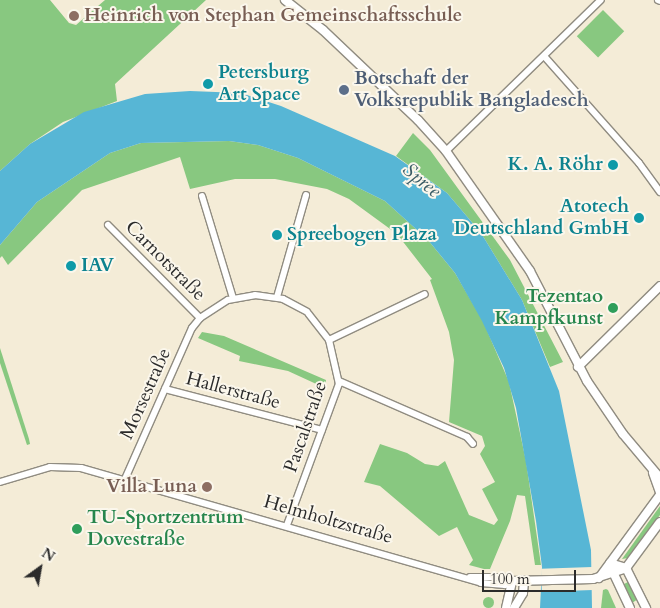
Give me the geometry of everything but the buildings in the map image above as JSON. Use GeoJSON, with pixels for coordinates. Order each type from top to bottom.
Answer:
{"type":"FeatureCollection","features":[{"type":"Feature","properties":{"kind":"main road"},"geometry":{"type":"LineString","coordinates":[[285,0],[323,30],[418,120],[446,151],[519,253],[578,367],[653,473],[660,494],[610,564],[596,578]]}},
{"type":"Feature","properties":{"kind":"main road"},"geometry":{"type":"LineString","coordinates":[[578,367],[660,286]]}},
{"type":"Feature","properties":{"kind":"main road"},"geometry":{"type":"LineString","coordinates":[[653,473],[660,478]]}},
{"type":"Feature","properties":{"kind":"main road"},"geometry":{"type":"LineString","coordinates":[[626,568],[660,522]]}},
{"type":"Feature","properties":{"kind":"main road"},"geometry":{"type":"LineString","coordinates":[[610,564],[626,568],[645,605],[630,608],[610,564]]}},
{"type":"Feature","properties":{"kind":"main road","name":"Helmholtzstraße"},"geometry":{"type":"LineString","coordinates":[[512,581],[596,578],[626,568]]}},
{"type":"Feature","properties":{"kind":"main road"},"geometry":{"type":"LineString","coordinates":[[506,608],[512,581]]}},
{"type":"Feature","properties":{"kind":"main road"},"geometry":{"type":"LineString","coordinates":[[514,608],[523,593],[524,581]]}},
{"type":"Feature","properties":{"kind":"street"},"geometry":{"type":"LineString","coordinates":[[446,151],[601,0]]}},
{"type":"Feature","properties":{"kind":"street"},"geometry":{"type":"LineString","coordinates":[[544,56],[639,163],[660,192]]}},
{"type":"Feature","properties":{"kind":"street"},"geometry":{"type":"LineString","coordinates":[[278,298],[306,195]]}},
{"type":"Feature","properties":{"kind":"street"},"geometry":{"type":"LineString","coordinates":[[202,196],[234,298]]}},
{"type":"Feature","properties":{"kind":"street","name":"Carnotstraße"},"geometry":{"type":"LineString","coordinates":[[108,226],[198,320]]}},
{"type":"Feature","properties":{"kind":"street"},"geometry":{"type":"LineString","coordinates":[[329,340],[425,294]]}},
{"type":"Feature","properties":{"kind":"street","name":"Pascalstraße"},"geometry":{"type":"LineString","coordinates":[[198,320],[234,298],[255,295],[278,298],[308,313],[329,340],[339,381],[287,525]]}},
{"type":"Feature","properties":{"kind":"street","name":"Morsestraße"},"geometry":{"type":"LineString","coordinates":[[125,479],[198,320]]}},
{"type":"Feature","properties":{"kind":"street"},"geometry":{"type":"LineString","coordinates":[[339,381],[467,437],[473,444]]}},
{"type":"Feature","properties":{"kind":"street","name":"Hallerstraße"},"geometry":{"type":"LineString","coordinates":[[165,389],[322,430]]}},
{"type":"Feature","properties":{"kind":"street","name":"Helmholtzstraße"},"geometry":{"type":"LineString","coordinates":[[0,482],[35,470],[70,466],[125,479],[498,585],[512,581]]}},
{"type":"Feature","properties":{"kind":"green space"},"geometry":{"type":"Polygon","coordinates":[[[0,0],[50,0],[69,23],[76,25],[105,0],[206,0],[115,84],[117,101],[63,122],[30,144],[0,171],[0,0]]]}},
{"type":"Feature","properties":{"kind":"green space"},"geometry":{"type":"Polygon","coordinates":[[[603,10],[624,31],[598,57],[577,36],[603,10]]]}},
{"type":"Feature","properties":{"kind":"green space"},"geometry":{"type":"Polygon","coordinates":[[[413,133],[430,150],[510,260],[563,362],[550,367],[522,300],[481,233],[447,193],[396,156],[413,133]]]}},
{"type":"Feature","properties":{"kind":"green space"},"geometry":{"type":"Polygon","coordinates":[[[229,141],[258,145],[298,158],[385,201],[428,240],[455,273],[483,321],[509,382],[526,461],[541,565],[535,565],[525,496],[517,495],[510,521],[490,569],[484,569],[469,565],[473,560],[457,527],[439,536],[380,486],[364,482],[380,444],[407,453],[425,464],[438,466],[445,461],[469,515],[494,525],[498,520],[482,489],[495,482],[480,454],[485,446],[482,436],[449,422],[454,360],[449,332],[430,280],[432,279],[397,234],[349,199],[327,189],[275,179],[235,179],[190,189],[180,157],[82,190],[8,265],[2,256],[0,258],[0,245],[37,202],[110,153],[141,143],[229,141]]]}},
{"type":"Feature","properties":{"kind":"green space"},"geometry":{"type":"Polygon","coordinates":[[[202,332],[224,336],[326,380],[325,388],[288,371],[239,361],[240,356],[198,338],[202,332]]]}},
{"type":"Feature","properties":{"kind":"green space"},"geometry":{"type":"Polygon","coordinates":[[[0,348],[29,439],[30,444],[27,445],[0,363],[0,348]]]}},
{"type":"Feature","properties":{"kind":"green space"},"geometry":{"type":"Polygon","coordinates":[[[660,506],[660,515],[628,558],[622,559],[660,506]]]}},
{"type":"Feature","properties":{"kind":"green space"},"geometry":{"type":"Polygon","coordinates":[[[630,581],[638,599],[632,603],[622,585],[630,581]]]}},
{"type":"Feature","properties":{"kind":"green space"},"geometry":{"type":"Polygon","coordinates":[[[606,589],[616,608],[601,608],[603,590],[606,589]]]}},
{"type":"Feature","properties":{"kind":"green space"},"geometry":{"type":"Polygon","coordinates":[[[488,596],[494,602],[488,608],[482,602],[488,596]]]}},
{"type":"Feature","properties":{"kind":"water","name":"Spree"},"geometry":{"type":"Polygon","coordinates":[[[190,91],[241,93],[281,106],[395,156],[447,193],[481,233],[522,300],[559,391],[591,550],[592,608],[540,608],[542,567],[536,521],[516,408],[504,368],[482,321],[455,273],[428,240],[385,201],[298,158],[258,145],[229,141],[141,143],[110,153],[37,202],[0,245],[0,171],[30,144],[84,112],[145,94],[190,91]]]}},
{"type":"Feature","properties":{"kind":"pier"},"geometry":{"type":"Polygon","coordinates":[[[592,567],[593,590],[542,592],[541,569],[592,567]]]}},
{"type":"Feature","properties":{"kind":"place","name":"Heinrich von Stephan Gemeinschaftsschule"},"geometry":{"type":"Point","coordinates":[74,16]}},
{"type":"Feature","properties":{"kind":"place","name":"Petersburg Art Space"},"geometry":{"type":"Point","coordinates":[208,84]}},
{"type":"Feature","properties":{"kind":"place","name":"Botschaft der Volksrepublik Bangladesch"},"geometry":{"type":"Point","coordinates":[344,90]}},
{"type":"Feature","properties":{"kind":"place","name":"K. A. Röhr"},"geometry":{"type":"Point","coordinates":[613,165]}},
{"type":"Feature","properties":{"kind":"place","name":"Atotech Deutschland GmbH"},"geometry":{"type":"Point","coordinates":[639,218]}},
{"type":"Feature","properties":{"kind":"place","name":"Spreebogen Plaza"},"geometry":{"type":"Point","coordinates":[277,235]}},
{"type":"Feature","properties":{"kind":"place","name":"IAV"},"geometry":{"type":"Point","coordinates":[71,266]}},
{"type":"Feature","properties":{"kind":"place","name":"Tezentao Kampfkunst"},"geometry":{"type":"Point","coordinates":[613,308]}},
{"type":"Feature","properties":{"kind":"place","name":"Villa Luna"},"geometry":{"type":"Point","coordinates":[207,487]}},
{"type":"Feature","properties":{"kind":"place","name":"TU-Sportzentrum Dovestraße"},"geometry":{"type":"Point","coordinates":[77,529]}}]}
